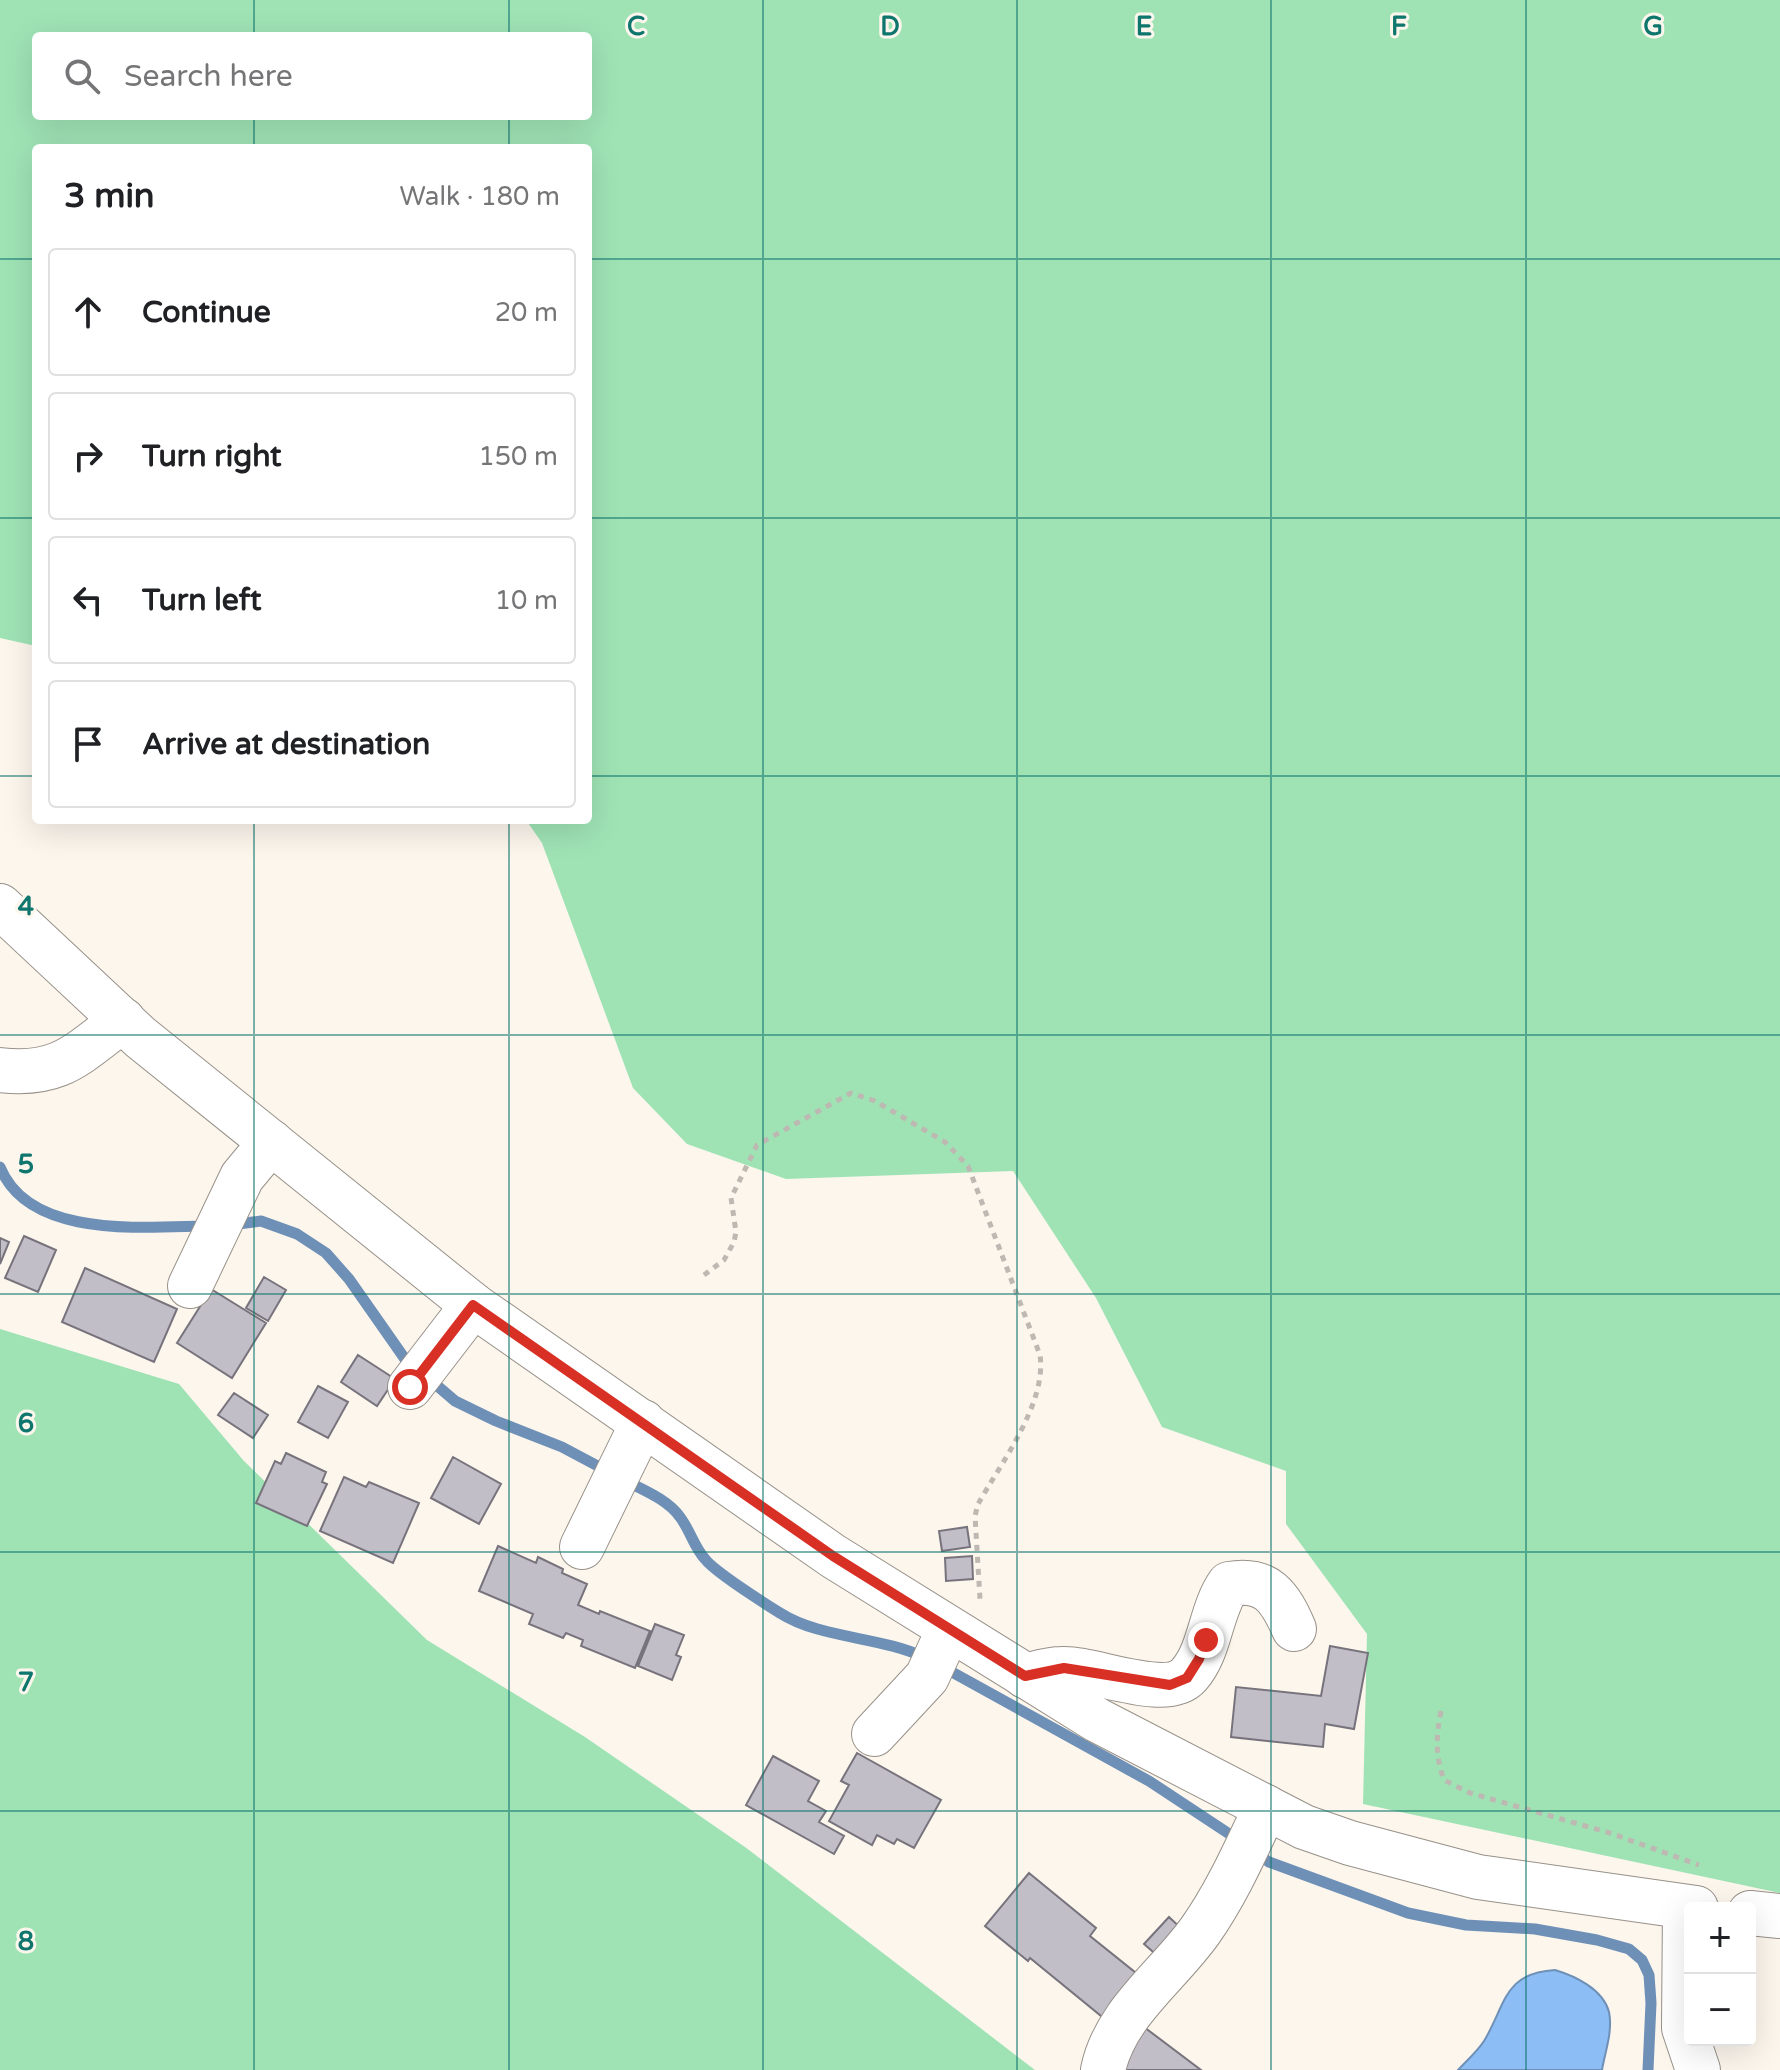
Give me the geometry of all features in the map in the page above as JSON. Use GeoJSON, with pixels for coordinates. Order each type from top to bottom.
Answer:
{"type":"FeatureCollection","features":[{"type":"Feature","properties":{"kind":"street"},"geometry":{"type":"LineString","coordinates":[[0,906],[123,1020],[473,1305],[833,1556],[1097,1720],[1304,1827],[1350,1843],[1466,1874],[1698,1895],[1684,2028],[1698,2070]]}},
{"type":"Feature","properties":{"kind":"street"},"geometry":{"type":"LineString","coordinates":[[0,1070],[44,1071],[59,1066],[123,1020]]}},
{"type":"Feature","properties":{"kind":"street"},"geometry":{"type":"LineString","coordinates":[[190,1286],[242,1177],[271,1142]]}},
{"type":"Feature","properties":{"kind":"street"},"geometry":{"type":"LineString","coordinates":[[410,1387],[473,1305]]}},
{"type":"Feature","properties":{"kind":"street"},"geometry":{"type":"LineString","coordinates":[[582,1547],[643,1422]]}},
{"type":"Feature","properties":{"kind":"street"},"geometry":{"type":"LineString","coordinates":[[1025,1676],[1064,1668],[1170,1685],[1187,1678],[1199,1659],[1220,1597],[1229,1584],[1246,1581],[1262,1585],[1283,1603],[1294,1629]]}},
{"type":"Feature","properties":{"kind":"street"},"geometry":{"type":"LineString","coordinates":[[874,1734],[927,1677],[960,1635]]}},
{"type":"Feature","properties":{"kind":"street"},"geometry":{"type":"LineString","coordinates":[[1103,2070],[1114,2036],[1124,2020],[1171,1968],[1223,1895],[1266,1807]]}},
{"type":"Feature","properties":{"kind":"street"},"geometry":{"type":"LineString","coordinates":[[1756,1914],[1780,1916]]}},
{"type":"Feature","properties":{"kind":"path"},"geometry":{"type":"LineString","coordinates":[[704,1275],[724,1260],[734,1242],[736,1232],[731,1198],[757,1145],[851,1093],[875,1101],[945,1142],[968,1166],[1040,1355],[1042,1371],[1039,1388],[1016,1438],[978,1504],[975,1516],[981,1615],[960,1635]]}},
{"type":"Feature","properties":{"kind":"path"},"geometry":{"type":"LineString","coordinates":[[1441,1711],[1436,1740],[1437,1761],[1444,1780],[1470,1793],[1610,1833],[1698,1895]]}},
{"type":"Feature","properties":{"kind":"green space"},"geometry":{"type":"Polygon","coordinates":[[[0,0],[1780,0],[1780,1893],[1363,1804],[1367,1634],[1286,1524],[1286,1471],[1162,1427],[1096,1298],[1013,1171],[786,1179],[687,1144],[633,1088],[542,843],[529,824],[592,824],[592,144],[32,144],[32,645],[0,638],[0,0]]]}},
{"type":"Feature","properties":{"kind":"green space"},"geometry":{"type":"Polygon","coordinates":[[[0,1329],[179,1384],[244,1461],[427,1640],[585,1737],[745,1847],[1035,2070],[0,2070],[0,1329]]]}},
{"type":"Feature","properties":{"kind":"water"},"geometry":{"type":"Polygon","coordinates":[[[1555,1970],[1595,1990],[1606,2004],[1610,2027],[1602,2070],[1458,2070],[1484,2041],[1515,1984],[1538,1972],[1555,1970]]]}},
{"type":"Feature","properties":{"kind":"building"},"geometry":{"type":"Polygon","coordinates":[[[24,1236],[56,1250],[38,1292],[5,1278],[24,1236]]]}},
{"type":"Feature","properties":{"kind":"building"},"geometry":{"type":"Polygon","coordinates":[[[0,1238],[9,1242],[0,1264],[0,1238]]]}},
{"type":"Feature","properties":{"kind":"building"},"geometry":{"type":"Polygon","coordinates":[[[85,1268],[177,1309],[154,1362],[62,1322],[85,1268]]]}},
{"type":"Feature","properties":{"kind":"building"},"geometry":{"type":"Polygon","coordinates":[[[264,1277],[286,1290],[268,1321],[246,1308],[264,1277]]]}},
{"type":"Feature","properties":{"kind":"building"},"geometry":{"type":"Polygon","coordinates":[[[211,1289],[266,1323],[232,1378],[177,1343],[211,1289]]]}},
{"type":"Feature","properties":{"kind":"building"},"geometry":{"type":"Polygon","coordinates":[[[358,1355],[395,1379],[377,1406],[341,1382],[358,1355]]]}},
{"type":"Feature","properties":{"kind":"building"},"geometry":{"type":"Polygon","coordinates":[[[318,1386],[348,1402],[328,1438],[298,1422],[318,1386]]]}},
{"type":"Feature","properties":{"kind":"building"},"geometry":{"type":"Polygon","coordinates":[[[234,1393],[268,1415],[253,1438],[218,1415],[234,1393]]]}},
{"type":"Feature","properties":{"kind":"building"},"geometry":{"type":"Polygon","coordinates":[[[286,1453],[326,1472],[322,1482],[327,1484],[307,1526],[256,1503],[275,1461],[281,1464],[286,1453]]]}},
{"type":"Feature","properties":{"kind":"building"},"geometry":{"type":"Polygon","coordinates":[[[453,1457],[501,1484],[479,1524],[431,1498],[453,1457]]]}},
{"type":"Feature","properties":{"kind":"building"},"geometry":{"type":"Polygon","coordinates":[[[344,1477],[366,1487],[369,1482],[419,1503],[393,1563],[320,1531],[344,1477]]]}},
{"type":"Feature","properties":{"kind":"building"},"geometry":{"type":"Polygon","coordinates":[[[967,1527],[970,1547],[942,1551],[939,1531],[967,1527]]]}},
{"type":"Feature","properties":{"kind":"building"},"geometry":{"type":"Polygon","coordinates":[[[498,1546],[536,1563],[538,1557],[563,1569],[562,1573],[587,1584],[578,1605],[650,1631],[635,1668],[581,1646],[583,1640],[566,1633],[563,1638],[529,1624],[533,1614],[479,1591],[498,1546]]]}},
{"type":"Feature","properties":{"kind":"building"},"geometry":{"type":"Polygon","coordinates":[[[972,1556],[973,1579],[946,1581],[945,1558],[972,1556]]]}},
{"type":"Feature","properties":{"kind":"building"},"geometry":{"type":"Polygon","coordinates":[[[655,1624],[684,1635],[676,1655],[681,1657],[672,1680],[638,1666],[655,1624]]]}},
{"type":"Feature","properties":{"kind":"building"},"geometry":{"type":"Polygon","coordinates":[[[1330,1646],[1368,1653],[1354,1729],[1325,1724],[1323,1747],[1231,1737],[1236,1687],[1321,1696],[1330,1646]]]}},
{"type":"Feature","properties":{"kind":"building"},"geometry":{"type":"Polygon","coordinates":[[[857,1753],[941,1800],[914,1848],[897,1839],[894,1844],[877,1835],[872,1845],[829,1821],[849,1785],[841,1781],[857,1753]]]}},
{"type":"Feature","properties":{"kind":"building"},"geometry":{"type":"Polygon","coordinates":[[[773,1756],[819,1781],[808,1801],[826,1811],[819,1822],[844,1836],[834,1854],[746,1805],[773,1756]]]}},
{"type":"Feature","properties":{"kind":"building"},"geometry":{"type":"Polygon","coordinates":[[[1029,1873],[1096,1928],[1090,1936],[1141,1977],[1106,2020],[985,1926],[1029,1873]]]}},
{"type":"Feature","properties":{"kind":"building"},"geometry":{"type":"Polygon","coordinates":[[[1169,1917],[1184,1931],[1160,1958],[1144,1944],[1169,1917]]]}},
{"type":"Feature","properties":{"kind":"building"},"geometry":{"type":"Polygon","coordinates":[[[1144,2027],[1201,2070],[1125,2070],[1117,2064],[1144,2027]]]}},
{"type":"Feature","properties":{"kind":"waterway"},"geometry":{"type":"LineString","coordinates":[[0,1167],[15,1190],[36,1207],[61,1218],[121,1227],[206,1226]]}},
{"type":"Feature","properties":{"kind":"waterway"},"geometry":{"type":"LineString","coordinates":[[231,1225],[261,1221],[297,1234],[326,1253],[349,1279],[405,1359],[414,1366]]}},
{"type":"Feature","properties":{"kind":"waterway"},"geometry":{"type":"LineString","coordinates":[[427,1377],[455,1401],[562,1447],[609,1472]]}},
{"type":"Feature","properties":{"kind":"waterway"},"geometry":{"type":"LineString","coordinates":[[624,1480],[668,1505],[680,1517],[710,1564],[780,1613],[814,1628],[890,1645],[926,1658]]}},
{"type":"Feature","properties":{"kind":"waterway"},"geometry":{"type":"LineString","coordinates":[[941,1666],[1149,1781],[1240,1841]]}},
{"type":"Feature","properties":{"kind":"waterway"},"geometry":{"type":"LineString","coordinates":[[1254,1851],[1269,1862],[1408,1913],[1466,1925],[1535,1929],[1629,1949],[1642,1960],[1649,1975],[1648,2070]]}},
{"type":"Feature","properties":{"kind":"route"},"geometry":{"type":"LineString","coordinates":[[410,1387],[473,1305],[833,1556],[1025,1676],[1064,1668],[1170,1685],[1187,1678],[1206,1640]]}}]}
